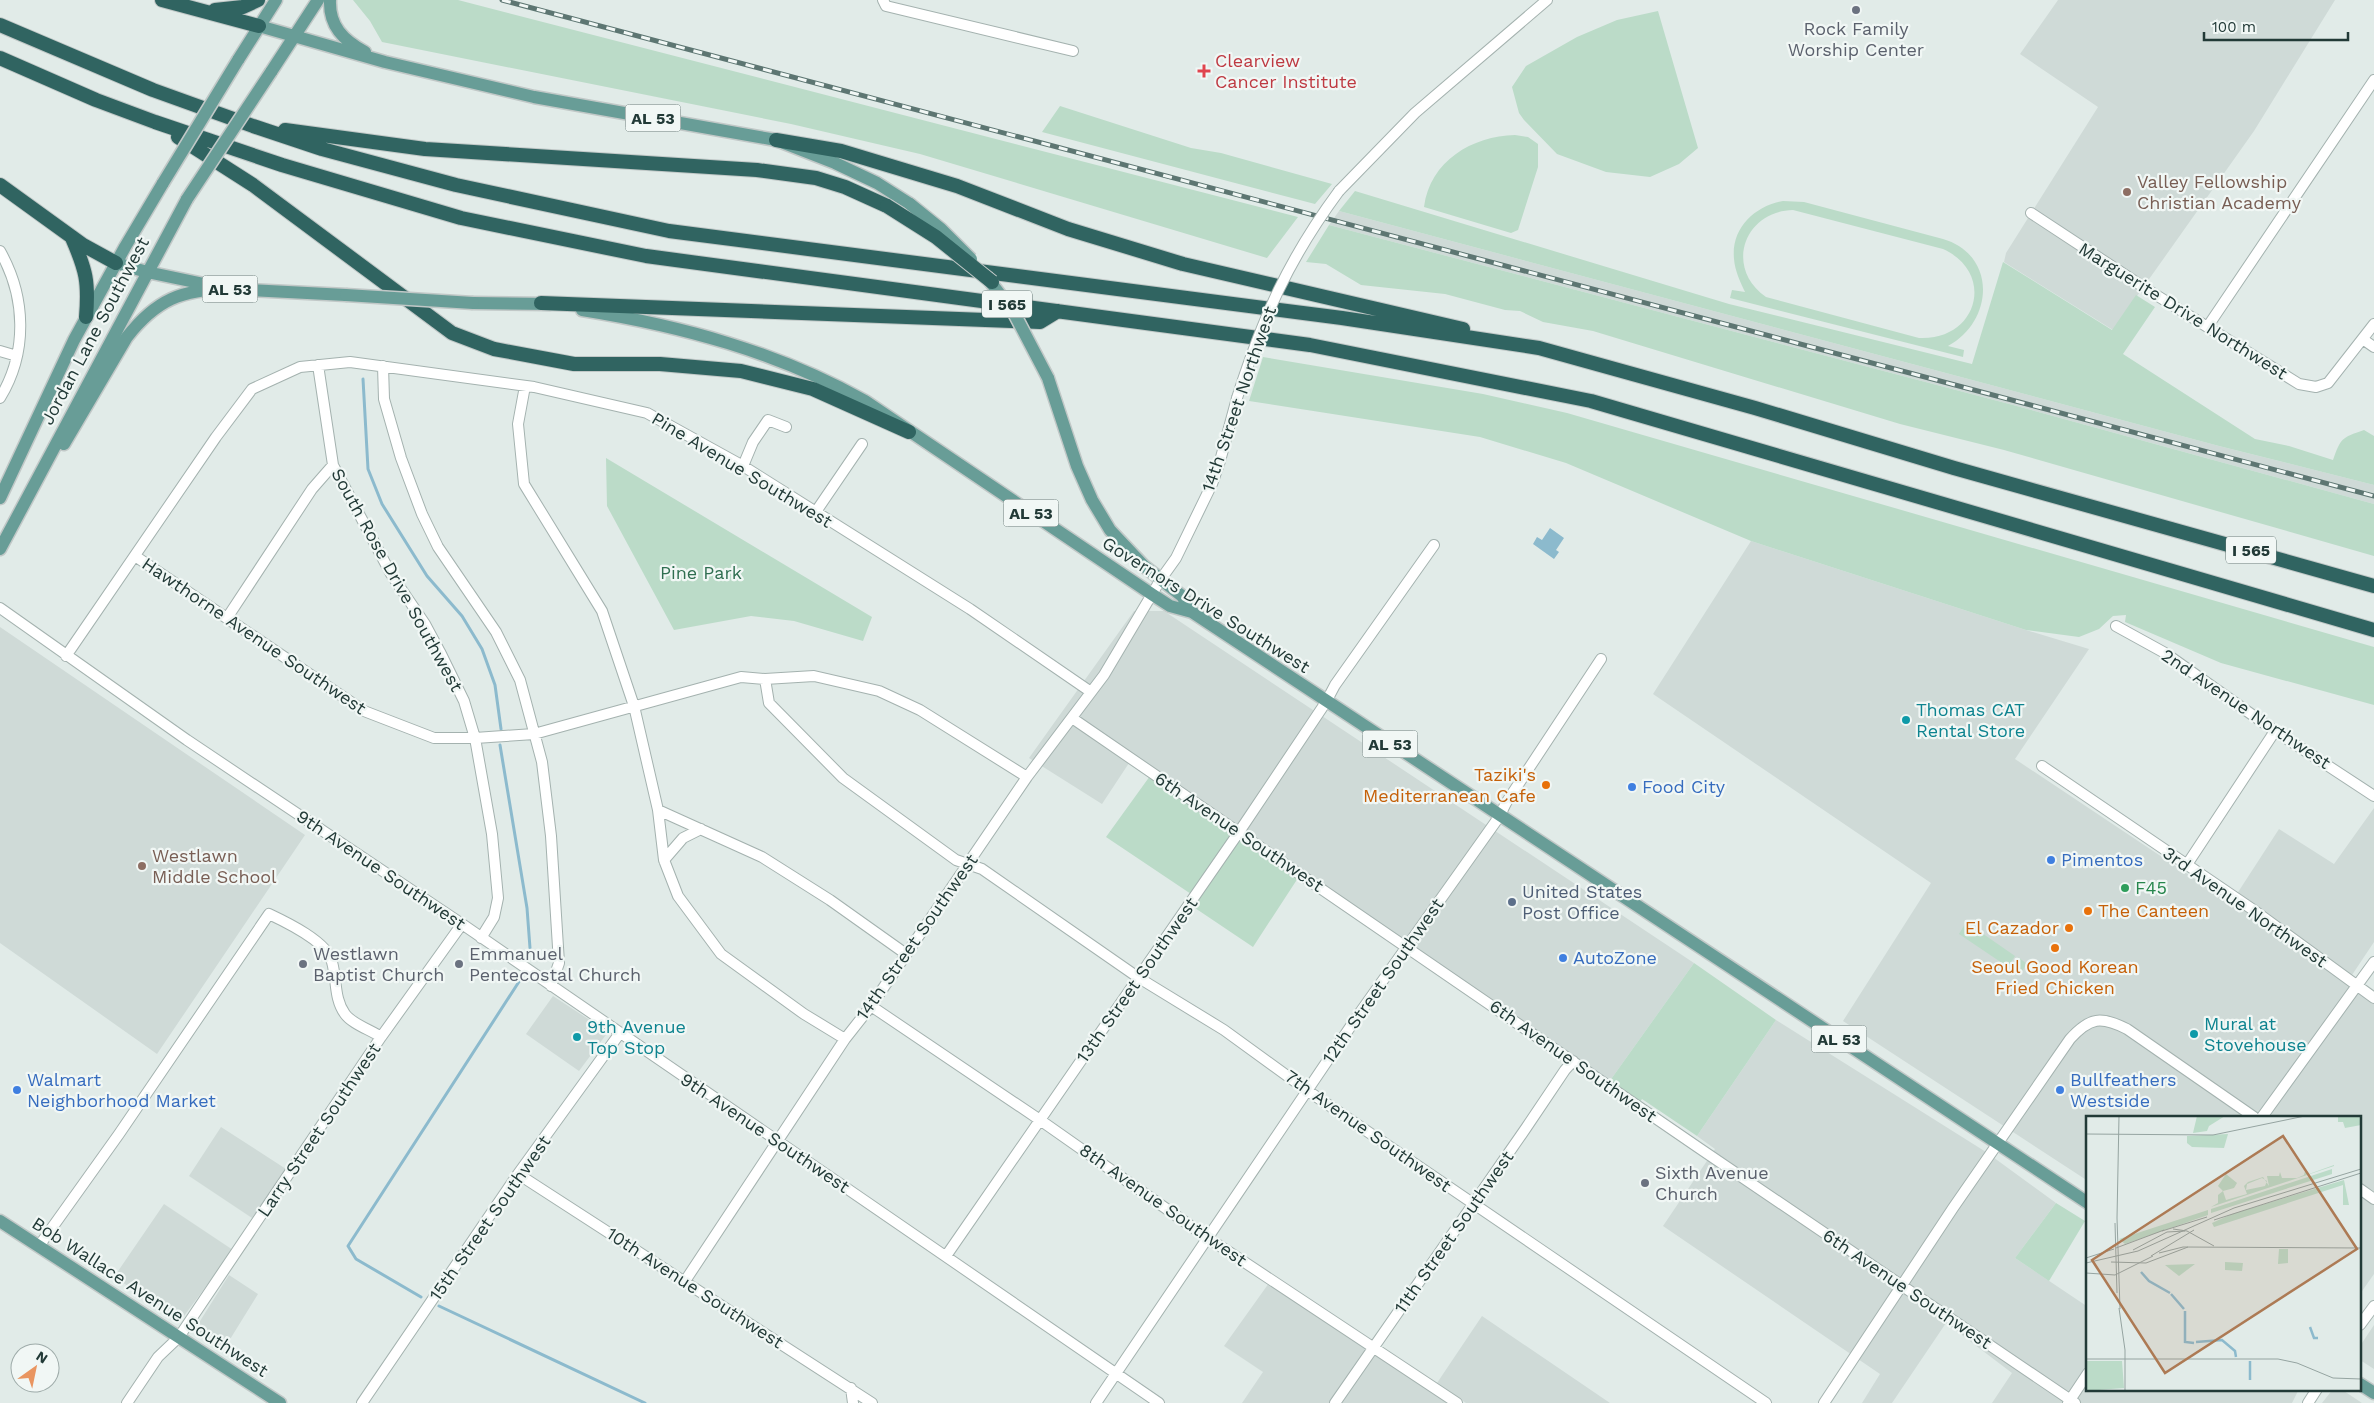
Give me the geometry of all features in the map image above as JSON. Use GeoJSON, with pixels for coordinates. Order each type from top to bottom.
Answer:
{"type":"FeatureCollection","features":[{"type":"Feature","properties":{"kind":"highway"},"geometry":{"type":"LineString","coordinates":[[162,0],[259,26]]}},
{"type":"Feature","properties":{"kind":"highway"},"geometry":{"type":"LineString","coordinates":[[200,10],[243,7],[258,0]]}},
{"type":"Feature","properties":{"kind":"highway","name":"I 565"},"geometry":{"type":"LineString","coordinates":[[0,25],[153,90],[253,126],[322,149],[456,185],[669,231],[1342,318],[1538,348],[1756,408],[2008,483],[2374,586]]}},
{"type":"Feature","properties":{"kind":"highway","name":"I 565"},"geometry":{"type":"LineString","coordinates":[[0,58],[96,100],[154,122],[282,165],[461,218],[646,256],[1310,345],[1592,401],[2374,630]]}},
{"type":"Feature","properties":{"kind":"highway"},"geometry":{"type":"LineString","coordinates":[[154,122],[253,185],[452,333],[494,349],[574,364],[660,364],[741,371],[814,389],[909,432]]}},
{"type":"Feature","properties":{"kind":"highway"},"geometry":{"type":"LineString","coordinates":[[253,126],[425,149],[757,170],[816,178],[844,187],[886,206],[936,237],[992,282]]}},
{"type":"Feature","properties":{"kind":"highway"},"geometry":{"type":"LineString","coordinates":[[776,140],[841,151],[957,186],[1068,229],[1183,264],[1415,316],[1538,348]]}},
{"type":"Feature","properties":{"kind":"highway"},"geometry":{"type":"LineString","coordinates":[[0,185],[72,237],[116,263]]}},
{"type":"Feature","properties":{"kind":"highway"},"geometry":{"type":"LineString","coordinates":[[72,237],[85,266],[88,291],[86,317]]}},
{"type":"Feature","properties":{"kind":"highway"},"geometry":{"type":"LineString","coordinates":[[541,303],[1030,322],[1040,322],[1058,311]]}},
{"type":"Feature","properties":{"kind":"main road","name":"Jordan Lane Southwest"},"geometry":{"type":"LineString","coordinates":[[0,498],[86,317],[163,184],[276,0]]}},
{"type":"Feature","properties":{"kind":"main road","name":"Jordan Lane Southwest"},"geometry":{"type":"LineString","coordinates":[[0,549],[187,199],[318,0]]}},
{"type":"Feature","properties":{"kind":"main road","name":"AL 53"},"geometry":{"type":"LineString","coordinates":[[330,0],[330,12],[341,36],[385,62]]}},
{"type":"Feature","properties":{"kind":"main road","name":"AL 53"},"geometry":{"type":"LineString","coordinates":[[259,26],[385,62],[534,97],[776,140],[835,162],[878,183],[910,204],[941,229],[992,282],[1014,313],[1048,378],[1077,466],[1092,500],[1110,530],[1131,553],[1182,596],[1192,612]]}},
{"type":"Feature","properties":{"kind":"main road","name":"AL 53"},"geometry":{"type":"LineString","coordinates":[[116,263],[147,272],[228,288],[282,293],[473,303],[541,303],[621,316],[690,331],[755,350],[829,381],[865,401],[909,432]]}},
{"type":"Feature","properties":{"kind":"main road"},"geometry":{"type":"LineString","coordinates":[[14,522],[127,337],[139,323],[164,302],[201,289],[228,288]]}},
{"type":"Feature","properties":{"kind":"main road","name":"Governors Drive Southwest"},"geometry":{"type":"LineString","coordinates":[[909,432],[1153,596],[1170,606],[1192,612],[1499,817],[2086,1201]]}},
{"type":"Feature","properties":{"kind":"main road","name":"Bob Wallace Avenue Southwest"},"geometry":{"type":"LineString","coordinates":[[0,1221],[280,1403]]}},
{"type":"Feature","properties":{"kind":"main road"},"geometry":{"type":"LineString","coordinates":[[2362,1385],[2374,1393]]}},
{"type":"Feature","properties":{"kind":"street"},"geometry":{"type":"LineString","coordinates":[[883,0],[886,6],[1073,52]]}},
{"type":"Feature","properties":{"kind":"street","name":"14th Street Northwest"},"geometry":{"type":"LineString","coordinates":[[1153,596],[1161,579],[1176,558],[1205,501],[1220,461],[1254,343],[1281,281],[1312,228],[1339,191],[1415,113],[1547,0]]}},
{"type":"Feature","properties":{"kind":"street"},"geometry":{"type":"LineString","coordinates":[[2208,326],[2374,80]]}},
{"type":"Feature","properties":{"kind":"street","name":"Marguerite Drive Northwest"},"geometry":{"type":"LineString","coordinates":[[2031,213],[2148,290],[2208,326],[2272,369],[2299,384],[2316,387],[2328,383],[2364,340],[2374,324]]}},
{"type":"Feature","properties":{"kind":"street"},"geometry":{"type":"LineString","coordinates":[[0,251],[11,273],[19,300],[21,329],[17,356],[7,385],[0,398]]}},
{"type":"Feature","properties":{"kind":"street"},"geometry":{"type":"LineString","coordinates":[[2364,340],[2374,347]]}},
{"type":"Feature","properties":{"kind":"street"},"geometry":{"type":"LineString","coordinates":[[0,351],[17,356]]}},
{"type":"Feature","properties":{"kind":"street","name":"Pine Avenue Southwest"},"geometry":{"type":"LineString","coordinates":[[66,656],[211,444],[252,389],[300,367],[350,362],[525,386],[647,413],[742,466],[970,609],[1091,692]]}},
{"type":"Feature","properties":{"kind":"street","name":"South Rose Drive Southwest"},"geometry":{"type":"LineString","coordinates":[[318,365],[333,465],[391,574],[425,624],[440,652],[464,701],[475,738],[492,834],[498,898],[494,916],[481,938]]}},
{"type":"Feature","properties":{"kind":"street"},"geometry":{"type":"LineString","coordinates":[[383,366],[384,399],[401,458],[422,514],[438,547],[496,632],[520,680],[542,762],[551,836],[559,963],[551,986]]}},
{"type":"Feature","properties":{"kind":"street"},"geometry":{"type":"LineString","coordinates":[[525,386],[518,424],[524,484],[602,611],[634,706],[658,810],[664,860],[678,896],[721,954],[804,1014],[846,1040]]}},
{"type":"Feature","properties":{"kind":"street"},"geometry":{"type":"LineString","coordinates":[[742,466],[752,442],[768,420],[786,427]]}},
{"type":"Feature","properties":{"kind":"street"},"geometry":{"type":"LineString","coordinates":[[815,512],[862,444]]}},
{"type":"Feature","properties":{"kind":"street"},"geometry":{"type":"LineString","coordinates":[[227,618],[312,489],[333,465]]}},
{"type":"Feature","properties":{"kind":"street","name":"13th Street Southwest"},"geometry":{"type":"LineString","coordinates":[[946,1256],[1240,832],[1326,702],[1334,684],[1434,545]]}},
{"type":"Feature","properties":{"kind":"street","name":"Hawthorne Avenue Southwest"},"geometry":{"type":"LineString","coordinates":[[135,556],[364,711],[434,738],[475,738],[534,734],[741,677],[765,679],[814,676],[879,691],[920,710],[1027,776]]}},
{"type":"Feature","properties":{"kind":"street","name":"14th Street Southwest"},"geometry":{"type":"LineString","coordinates":[[685,1281],[846,1040],[1027,776],[1104,675],[1153,596]]}},
{"type":"Feature","properties":{"kind":"street","name":"9th Avenue Southwest"},"geometry":{"type":"LineString","coordinates":[[0,608],[66,656],[462,924],[1159,1403]]}},
{"type":"Feature","properties":{"kind":"street","name":"2nd Avenue Northwest"},"geometry":{"type":"LineString","coordinates":[[2116,626],[2166,652],[2275,731],[2374,796]]}},
{"type":"Feature","properties":{"kind":"street","name":"12th Street Southwest"},"geometry":{"type":"LineString","coordinates":[[1096,1403],[1406,947],[1499,817],[1506,803],[1601,659]]}},
{"type":"Feature","properties":{"kind":"street","name":"7th Avenue Southwest"},"geometry":{"type":"LineString","coordinates":[[765,679],[768,703],[843,778],[956,860],[982,869],[1139,978],[1224,1030],[1308,1091],[1766,1403]]}},
{"type":"Feature","properties":{"kind":"street","name":"6th Avenue Southwest"},"geometry":{"type":"LineString","coordinates":[[1072,718],[2071,1402]]}},
{"type":"Feature","properties":{"kind":"street"},"geometry":{"type":"LineString","coordinates":[[2186,866],[2275,731]]}},
{"type":"Feature","properties":{"kind":"street","name":"3rd Avenue Northwest"},"geometry":{"type":"LineString","coordinates":[[2042,766],[2186,866],[2255,911],[2374,998]]}},
{"type":"Feature","properties":{"kind":"street"},"geometry":{"type":"LineString","coordinates":[[658,810],[762,857],[830,900],[906,954]]}},
{"type":"Feature","properties":{"kind":"street"},"geometry":{"type":"LineString","coordinates":[[664,860],[683,838],[701,830]]}},
{"type":"Feature","properties":{"kind":"street"},"geometry":{"type":"LineString","coordinates":[[39,1246],[119,1134],[269,914],[286,921],[323,947],[332,960],[338,1002],[346,1016],[381,1036]]}},
{"type":"Feature","properties":{"kind":"street","name":"Larry Street Southwest"},"geometry":{"type":"LineString","coordinates":[[127,1403],[158,1358],[179,1337],[381,1036],[462,924]]}},
{"type":"Feature","properties":{"kind":"street"},"geometry":{"type":"LineString","coordinates":[[2263,1116],[2374,962]]}},
{"type":"Feature","properties":{"kind":"street","name":"8th Avenue Southwest"},"geometry":{"type":"LineString","coordinates":[[871,1006],[1040,1120],[1208,1238],[1457,1403]]}},
{"type":"Feature","properties":{"kind":"street"},"geometry":{"type":"LineString","coordinates":[[1824,1403],[1953,1208],[2070,1039],[2080,1028],[2094,1020],[2111,1020],[2127,1029],[2253,1116]]}},
{"type":"Feature","properties":{"kind":"street","name":"15th Street Southwest"},"geometry":{"type":"LineString","coordinates":[[362,1403],[518,1174],[620,1033]]}},
{"type":"Feature","properties":{"kind":"street","name":"11th Street Southwest"},"geometry":{"type":"LineString","coordinates":[[1335,1403],[1565,1070],[1574,1062]]}},
{"type":"Feature","properties":{"kind":"street","name":"10th Avenue Southwest"},"geometry":{"type":"LineString","coordinates":[[518,1174],[872,1403]]}},
{"type":"Feature","properties":{"kind":"street"},"geometry":{"type":"LineString","coordinates":[[2362,1190],[2374,1198]]}},
{"type":"Feature","properties":{"kind":"street"},"geometry":{"type":"LineString","coordinates":[[2362,1322],[2374,1306]]}},
{"type":"Feature","properties":{"kind":"street"},"geometry":{"type":"LineString","coordinates":[[2071,1402],[2086,1376]]}},
{"type":"Feature","properties":{"kind":"street"},"geometry":{"type":"LineString","coordinates":[[851,1388],[853,1403]]}},
{"type":"Feature","properties":{"kind":"street"},"geometry":{"type":"LineString","coordinates":[[2308,1403],[2316,1390]]}},
{"type":"Feature","properties":{"kind":"shaded area","name":"Valley Fellowship Christian Academy"},"geometry":{"type":"Polygon","coordinates":[[[2058,0],[2335,0],[2254,131],[2113,330],[2004,262],[2006,253],[2098,107],[2020,54],[2058,0]]]}},
{"type":"Feature","properties":{"kind":"shaded area"},"geometry":{"type":"Polygon","coordinates":[[[1339,211],[2219,446],[2374,485],[2374,504],[2013,405],[1329,225],[1339,211]]]}},
{"type":"Feature","properties":{"kind":"shaded area"},"geometry":{"type":"Polygon","coordinates":[[[1751,541],[2089,649],[2015,759],[2231,903],[2279,829],[2334,864],[2374,808],[2374,942],[2352,975],[2374,990],[2374,1274],[2362,1291],[2362,1116],[2086,1116],[2086,1180],[1843,1021],[1931,883],[1653,694],[1751,541]]]}},
{"type":"Feature","properties":{"kind":"shaded area"},"geometry":{"type":"Polygon","coordinates":[[[1134,611],[1164,611],[1694,963],[1604,1089],[1129,763],[1102,804],[1029,758],[1134,611]]]}},
{"type":"Feature","properties":{"kind":"shaded area","name":"Westlawn Middle School"},"geometry":{"type":"Polygon","coordinates":[[[0,627],[305,835],[157,1054],[0,943],[0,627]]]}},
{"type":"Feature","properties":{"kind":"shaded area"},"geometry":{"type":"Polygon","coordinates":[[[553,996],[608,1032],[579,1071],[526,1034],[553,996]]]}},
{"type":"Feature","properties":{"kind":"shaded area"},"geometry":{"type":"Polygon","coordinates":[[[1776,1020],[1986,1152],[2056,1203],[2015,1258],[2086,1306],[2086,1390],[2298,1390],[2292,1403],[1992,1403],[2012,1373],[1946,1323],[1892,1403],[1862,1403],[1880,1374],[1663,1226],[1715,1149],[1697,1136],[1776,1020]]]}},
{"type":"Feature","properties":{"kind":"shaded area"},"geometry":{"type":"Polygon","coordinates":[[[221,1127],[286,1169],[252,1218],[189,1176],[221,1127]]]}},
{"type":"Feature","properties":{"kind":"shaded area"},"geometry":{"type":"Polygon","coordinates":[[[164,1204],[233,1250],[181,1320],[114,1277],[164,1204]]]}},
{"type":"Feature","properties":{"kind":"shaded area"},"geometry":{"type":"Polygon","coordinates":[[[229,1275],[258,1294],[224,1349],[195,1329],[229,1275]]]}},
{"type":"Feature","properties":{"kind":"shaded area"},"geometry":{"type":"Polygon","coordinates":[[[1269,1283],[1448,1403],[1242,1403],[1263,1372],[1224,1346],[1269,1283]]]}},
{"type":"Feature","properties":{"kind":"shaded area"},"geometry":{"type":"Polygon","coordinates":[[[1482,1316],[1610,1403],[1466,1403],[1437,1383],[1482,1316]]]}},
{"type":"Feature","properties":{"kind":"shaded area"},"geometry":{"type":"Polygon","coordinates":[[[2374,1325],[2374,1369],[2362,1361],[2362,1343],[2374,1325]]]}},
{"type":"Feature","properties":{"kind":"shaded area"},"geometry":{"type":"Polygon","coordinates":[[[2332,1390],[2342,1390],[2362,1403],[2322,1403],[2332,1390]]]}},
{"type":"Feature","properties":{"kind":"green space"},"geometry":{"type":"Polygon","coordinates":[[[353,0],[458,0],[1298,217],[1267,258],[920,154],[791,124],[382,42],[370,21],[353,0]]]}},
{"type":"Feature","properties":{"kind":"green space"},"geometry":{"type":"Polygon","coordinates":[[[1658,11],[1698,148],[1679,164],[1650,177],[1606,172],[1557,154],[1519,113],[1512,87],[1526,66],[1577,37],[1617,20],[1658,11]]]}},
{"type":"Feature","properties":{"kind":"green space"},"geometry":{"type":"Polygon","coordinates":[[[1060,106],[1191,148],[1221,153],[1332,184],[1315,204],[1042,132],[1060,106]]]}},
{"type":"Feature","properties":{"kind":"green space"},"geometry":{"type":"Polygon","coordinates":[[[1515,135],[1528,137],[1538,144],[1538,167],[1518,230],[1511,233],[1424,207],[1428,191],[1435,176],[1444,164],[1456,154],[1483,140],[1515,135]]]}},
{"type":"Feature","properties":{"kind":"green space"},"geometry":{"type":"Polygon","coordinates":[[[1355,191],[1729,304],[1972,364],[2003,262],[2112,330],[2136,295],[2155,307],[2123,354],[2255,439],[2289,446],[2333,460],[2340,443],[2346,437],[2364,430],[2374,436],[2374,485],[2219,446],[1339,211],[1355,191]]]}},
{"type":"Feature","properties":{"kind":"green space"},"geometry":{"type":"Polygon","coordinates":[[[1783,201],[1804,202],[1943,239],[1961,247],[1973,259],[1980,273],[1983,289],[1981,305],[1974,321],[1963,335],[1948,346],[1964,350],[1963,357],[1730,298],[1732,290],[1745,292],[1738,276],[1734,259],[1736,238],[1741,228],[1754,213],[1783,201]],[[1793,210],[1776,213],[1762,220],[1752,230],[1745,243],[1743,257],[1746,271],[1753,285],[1766,297],[1919,338],[1939,336],[1955,329],[1966,317],[1973,304],[1974,288],[1970,273],[1960,260],[1943,249],[1793,210]]]}},
{"type":"Feature","properties":{"kind":"green space"},"geometry":{"type":"Polygon","coordinates":[[[1329,225],[2013,405],[2374,504],[2374,556],[2004,450],[1900,424],[1593,331],[1543,322],[1520,311],[1505,310],[1445,294],[1361,285],[1326,264],[1306,262],[1329,225]]]}},
{"type":"Feature","properties":{"kind":"green space"},"geometry":{"type":"Polygon","coordinates":[[[1263,357],[1483,394],[1567,413],[2374,647],[2374,705],[2221,663],[2125,622],[2126,615],[2113,616],[2099,629],[2079,637],[2026,630],[1751,541],[1566,463],[1480,437],[1249,401],[1263,357]]]}},
{"type":"Feature","properties":{"kind":"green space","name":"Pine Park"},"geometry":{"type":"Polygon","coordinates":[[[606,458],[872,617],[863,641],[794,621],[751,616],[674,630],[607,506],[606,458]]]}},
{"type":"Feature","properties":{"kind":"green space"},"geometry":{"type":"Polygon","coordinates":[[[1150,776],[1298,878],[1253,947],[1189,904],[1194,896],[1106,837],[1150,776]]]}},
{"type":"Feature","properties":{"kind":"green space"},"geometry":{"type":"Polygon","coordinates":[[[1966,922],[2015,956],[2008,967],[1959,934],[1966,922]]]}},
{"type":"Feature","properties":{"kind":"green space"},"geometry":{"type":"Polygon","coordinates":[[[2018,957],[2027,964],[2019,975],[2010,969],[2018,957]]]}},
{"type":"Feature","properties":{"kind":"green space"},"geometry":{"type":"Polygon","coordinates":[[[1694,963],[1776,1020],[1697,1136],[1642,1099],[1635,1110],[1604,1089],[1694,963]]]}},
{"type":"Feature","properties":{"kind":"green space"},"geometry":{"type":"Polygon","coordinates":[[[2056,1203],[2085,1221],[2049,1281],[2015,1258],[2056,1203]]]}},
{"type":"Feature","properties":{"kind":"water"},"geometry":{"type":"Polygon","coordinates":[[[1550,528],[1564,538],[1556,550],[1559,552],[1554,559],[1533,544],[1537,537],[1542,540],[1550,528]]]}},
{"type":"Feature","properties":{"kind":"waterway"},"geometry":{"type":"LineString","coordinates":[[363,379],[368,469],[382,504],[427,576],[462,616],[482,649],[495,685],[501,729]]}},
{"type":"Feature","properties":{"kind":"waterway"},"geometry":{"type":"LineString","coordinates":[[500,745],[527,908],[530,948]]}},
{"type":"Feature","properties":{"kind":"waterway"},"geometry":{"type":"LineString","coordinates":[[421,1297],[356,1259],[348,1246],[522,977]]}},
{"type":"Feature","properties":{"kind":"waterway"},"geometry":{"type":"LineString","coordinates":[[439,1306],[645,1403]]}},
{"type":"Feature","properties":{"kind":"railway"},"geometry":{"type":"LineString","coordinates":[[502,0],[2374,496]]}},
{"type":"Feature","properties":{"kind":"place","name":"Rock Family Worship Center"},"geometry":{"type":"Point","coordinates":[1856,10]}},
{"type":"Feature","properties":{"kind":"place","name":"Clearview Cancer Institute"},"geometry":{"type":"Point","coordinates":[1204,71]}},
{"type":"Feature","properties":{"kind":"place","name":"Valley Fellowship Christian Academy"},"geometry":{"type":"Point","coordinates":[2127,192]}},
{"type":"Feature","properties":{"kind":"place","name":"Thomas CAT Rental Store"},"geometry":{"type":"Point","coordinates":[1906,720]}},
{"type":"Feature","properties":{"kind":"place","name":"Taziki's Mediterranean Cafe"},"geometry":{"type":"Point","coordinates":[1546,785]}},
{"type":"Feature","properties":{"kind":"place","name":"Food City"},"geometry":{"type":"Point","coordinates":[1632,787]}},
{"type":"Feature","properties":{"kind":"place","name":"Pimentos"},"geometry":{"type":"Point","coordinates":[2051,860]}},
{"type":"Feature","properties":{"kind":"place","name":"Westlawn Middle School"},"geometry":{"type":"Point","coordinates":[142,866]}},
{"type":"Feature","properties":{"kind":"place","name":"F45"},"geometry":{"type":"Point","coordinates":[2125,888]}},
{"type":"Feature","properties":{"kind":"place","name":"United States Post Office"},"geometry":{"type":"Point","coordinates":[1512,902]}},
{"type":"Feature","properties":{"kind":"place","name":"The Canteen"},"geometry":{"type":"Point","coordinates":[2088,911]}},
{"type":"Feature","properties":{"kind":"place","name":"El Cazador"},"geometry":{"type":"Point","coordinates":[2069,928]}},
{"type":"Feature","properties":{"kind":"place","name":"Seoul Good Korean Fried Chicken"},"geometry":{"type":"Point","coordinates":[2055,948]}},
{"type":"Feature","properties":{"kind":"place","name":"AutoZone"},"geometry":{"type":"Point","coordinates":[1563,958]}},
{"type":"Feature","properties":{"kind":"place","name":"Westlawn Baptist Church"},"geometry":{"type":"Point","coordinates":[303,964]}},
{"type":"Feature","properties":{"kind":"place","name":"Emmanuel Pentecostal Church"},"geometry":{"type":"Point","coordinates":[459,964]}},
{"type":"Feature","properties":{"kind":"place","name":"Mural at Stovehouse"},"geometry":{"type":"Point","coordinates":[2194,1034]}},
{"type":"Feature","properties":{"kind":"place","name":"9th Avenue Top Stop"},"geometry":{"type":"Point","coordinates":[577,1037]}},
{"type":"Feature","properties":{"kind":"place","name":"Walmart Neighborhood Market"},"geometry":{"type":"Point","coordinates":[17,1090]}},
{"type":"Feature","properties":{"kind":"place","name":"Bullfeathers Westside"},"geometry":{"type":"Point","coordinates":[2060,1090]}},
{"type":"Feature","properties":{"kind":"place","name":"Sixth Avenue Church"},"geometry":{"type":"Point","coordinates":[1645,1183]}}]}
